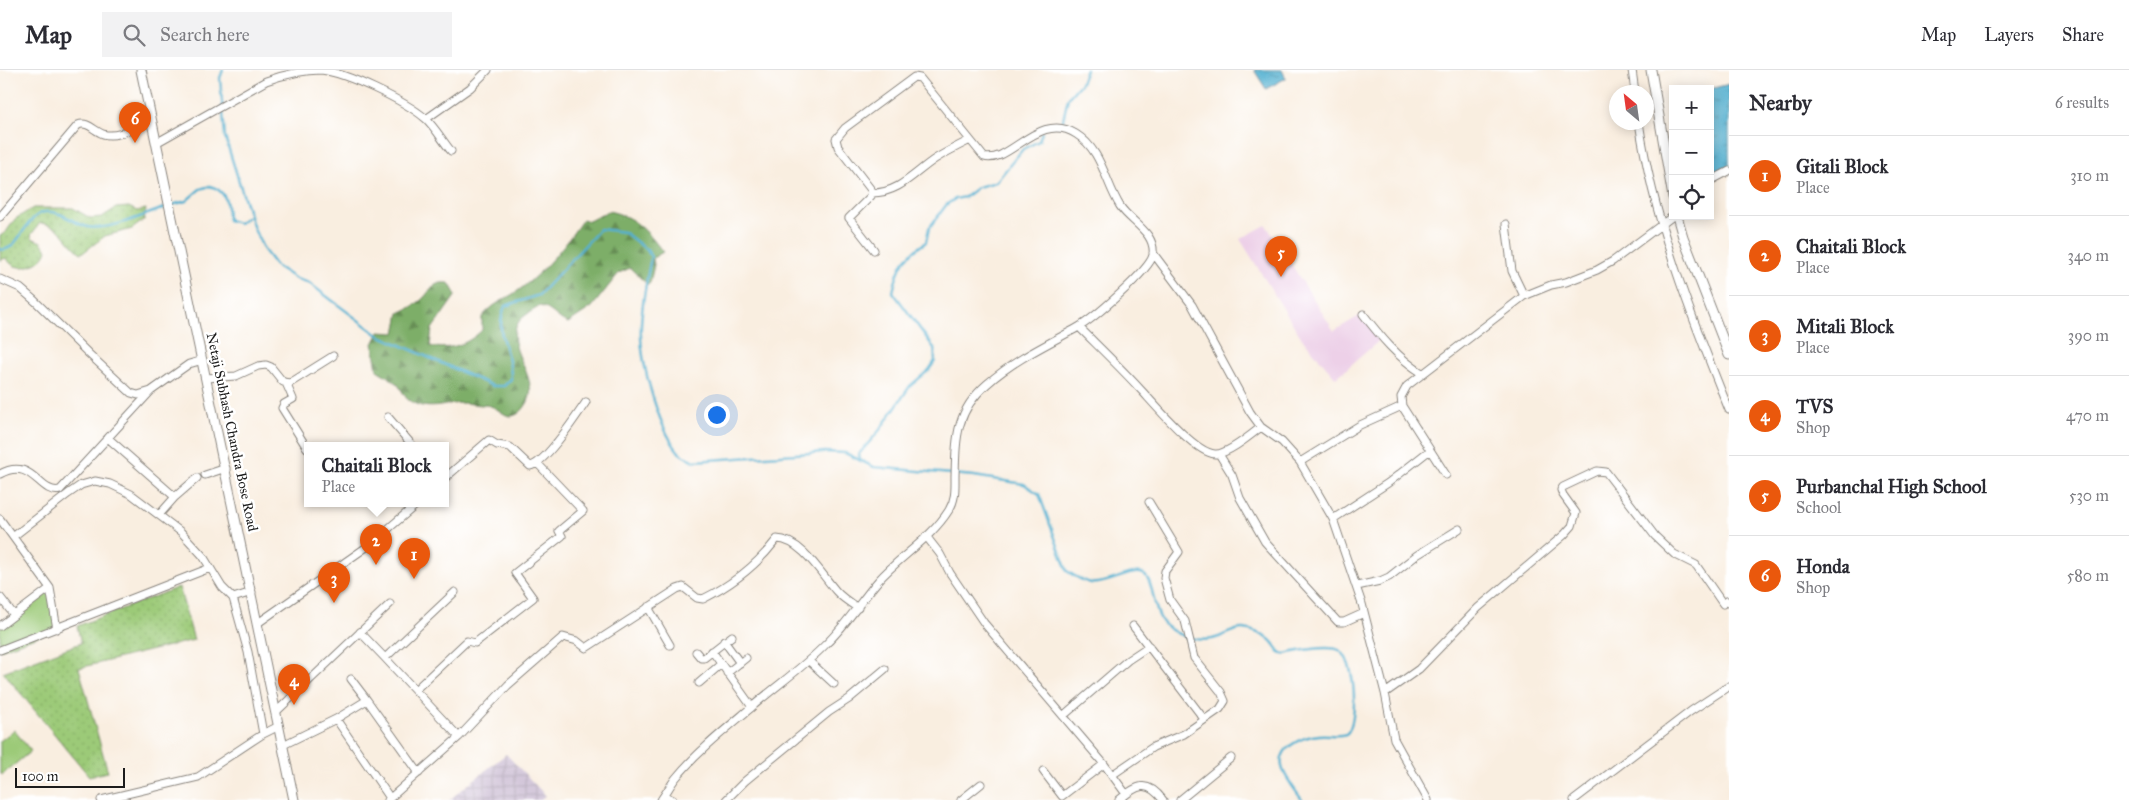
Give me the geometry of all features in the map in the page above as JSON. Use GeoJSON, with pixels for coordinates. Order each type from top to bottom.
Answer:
{"type":"FeatureCollection","features":[{"type":"Feature","properties":{"kind":"street","name":"Netaji Subhash Chandra Bose Road"},"geometry":{"type":"LineString","coordinates":[[141,70],[252,592],[294,800]]}},
{"type":"Feature","properties":{"kind":"street"},"geometry":{"type":"LineString","coordinates":[[156,143],[266,81],[283,75],[320,70],[333,72],[400,101],[426,119],[451,151]]}},
{"type":"Feature","properties":{"kind":"street"},"geometry":{"type":"LineString","coordinates":[[426,119],[470,88],[488,70]]}},
{"type":"Feature","properties":{"kind":"street"},"geometry":{"type":"LineString","coordinates":[[1632,70],[1634,85]]}},
{"type":"Feature","properties":{"kind":"street"},"geometry":{"type":"LineString","coordinates":[[1651,70],[1669,175]]}},
{"type":"Feature","properties":{"kind":"street"},"geometry":{"type":"LineString","coordinates":[[673,800],[663,798],[676,778],[702,751],[752,707],[809,661],[842,628],[878,581],[926,536],[948,511],[955,496],[955,468],[960,424],[970,401],[988,383],[1027,354],[1079,327],[1136,278],[1150,261],[1153,253],[1152,244],[1146,233],[1124,213],[1119,205],[1093,150],[1074,132],[1061,129],[1035,133],[994,158],[984,157],[920,78],[914,77],[910,79],[846,128],[836,140],[838,147],[870,187],[872,193]]}},
{"type":"Feature","properties":{"kind":"street"},"geometry":{"type":"LineString","coordinates":[[0,217],[78,125],[87,124],[102,134],[112,135],[152,121]]}},
{"type":"Feature","properties":{"kind":"street"},"geometry":{"type":"LineString","coordinates":[[1641,130],[1660,226],[1689,312],[1729,410]]}},
{"type":"Feature","properties":{"kind":"street"},"geometry":{"type":"LineString","coordinates":[[874,250],[849,218],[872,193],[887,192],[901,186],[936,158],[970,140]]}},
{"type":"Feature","properties":{"kind":"street"},"geometry":{"type":"LineString","coordinates":[[1714,179],[1729,171]]}},
{"type":"Feature","properties":{"kind":"street"},"geometry":{"type":"LineString","coordinates":[[1446,475],[1402,406],[1401,397],[1404,390],[1422,373],[1524,296],[1597,270],[1669,219]]}},
{"type":"Feature","properties":{"kind":"street"},"geometry":{"type":"LineString","coordinates":[[1677,220],[1682,237],[1729,355]]}},
{"type":"Feature","properties":{"kind":"street"},"geometry":{"type":"LineString","coordinates":[[1506,224],[1512,271],[1524,296]]}},
{"type":"Feature","properties":{"kind":"street"},"geometry":{"type":"LineString","coordinates":[[1153,253],[1192,305],[1248,409],[1262,427],[1282,442],[1300,462],[1333,519],[1357,586],[1385,693],[1394,739],[1428,800]]}},
{"type":"Feature","properties":{"kind":"street"},"geometry":{"type":"LineString","coordinates":[[0,279],[20,288],[28,294],[141,402]]}},
{"type":"Feature","properties":{"kind":"street"},"geometry":{"type":"LineString","coordinates":[[1363,314],[1382,338],[1410,365],[1422,373]]}},
{"type":"Feature","properties":{"kind":"street"},"geometry":{"type":"LineString","coordinates":[[1079,327],[1189,439],[1210,453],[1219,454],[1262,427]]}},
{"type":"Feature","properties":{"kind":"street"},"geometry":{"type":"LineString","coordinates":[[286,383],[297,380],[333,356]]}},
{"type":"Feature","properties":{"kind":"street"},"geometry":{"type":"LineString","coordinates":[[0,474],[10,469],[24,470],[54,491],[63,488],[151,391],[189,364],[203,360]]}},
{"type":"Feature","properties":{"kind":"street"},"geometry":{"type":"LineString","coordinates":[[206,378],[236,376],[258,366],[266,365],[271,367],[279,378],[286,383],[293,399],[284,404],[282,408],[304,443]]}},
{"type":"Feature","properties":{"kind":"street"},"geometry":{"type":"LineString","coordinates":[[131,393],[138,395],[151,391]]}},
{"type":"Feature","properties":{"kind":"street"},"geometry":{"type":"LineString","coordinates":[[449,475],[489,440],[497,446],[510,447],[530,466],[538,464],[559,440],[586,402]]}},
{"type":"Feature","properties":{"kind":"street"},"geometry":{"type":"LineString","coordinates":[[1300,462],[1360,424],[1402,406]]}},
{"type":"Feature","properties":{"kind":"street"},"geometry":{"type":"LineString","coordinates":[[388,416],[410,442]]}},
{"type":"Feature","properties":{"kind":"street"},"geometry":{"type":"LineString","coordinates":[[108,439],[175,496]]}},
{"type":"Feature","properties":{"kind":"street"},"geometry":{"type":"LineString","coordinates":[[1333,519],[1388,483],[1430,450]]}},
{"type":"Feature","properties":{"kind":"street"},"geometry":{"type":"LineString","coordinates":[[1219,454],[1232,475],[1240,498],[1264,542],[1338,622],[1344,622],[1364,613]]}},
{"type":"Feature","properties":{"kind":"street"},"geometry":{"type":"LineString","coordinates":[[415,690],[467,641],[475,643],[533,598],[515,573],[562,536],[559,531],[583,510],[538,464]]}},
{"type":"Feature","properties":{"kind":"street"},"geometry":{"type":"LineString","coordinates":[[159,515],[175,496],[201,476],[226,468]]}},
{"type":"Feature","properties":{"kind":"street"},"geometry":{"type":"LineString","coordinates":[[1385,693],[1419,669],[1478,608],[1564,535],[1572,526],[1576,513],[1561,490],[1563,487],[1597,471],[1606,472],[1655,536],[1674,554],[1696,565],[1723,604],[1727,601],[1729,603]]}},
{"type":"Feature","properties":{"kind":"street"},"geometry":{"type":"LineString","coordinates":[[14,536],[68,494],[81,486],[95,481],[117,486],[181,532],[203,556],[222,587],[233,598],[248,652],[262,734]]}},
{"type":"Feature","properties":{"kind":"street"},"geometry":{"type":"LineString","coordinates":[[1112,775],[1153,747],[1179,736],[1220,709],[1224,704],[1225,698],[1196,662],[1191,651],[1185,621],[1170,600],[1164,578],[1167,567],[1179,552],[1149,502]]}},
{"type":"Feature","properties":{"kind":"street"},"geometry":{"type":"LineString","coordinates":[[258,623],[368,546],[414,507]]}},
{"type":"Feature","properties":{"kind":"street"},"geometry":{"type":"LineString","coordinates":[[0,519],[50,588],[57,629]]}},
{"type":"Feature","properties":{"kind":"street"},"geometry":{"type":"LineString","coordinates":[[1357,586],[1380,582],[1389,577],[1418,555],[1459,529]]}},
{"type":"Feature","properties":{"kind":"street"},"geometry":{"type":"LineString","coordinates":[[926,536],[940,554],[980,618],[1104,764],[1126,794]]}},
{"type":"Feature","properties":{"kind":"street"},"geometry":{"type":"LineString","coordinates":[[336,718],[389,799],[459,737],[503,690],[563,637],[577,641],[586,648],[648,607],[683,587],[697,598],[703,599],[750,568],[780,539],[812,560],[835,590],[844,599],[858,608]]}},
{"type":"Feature","properties":{"kind":"street"},"geometry":{"type":"LineString","coordinates":[[0,650],[210,568]]}},
{"type":"Feature","properties":{"kind":"street"},"geometry":{"type":"LineString","coordinates":[[0,626],[50,588]]}},
{"type":"Feature","properties":{"kind":"street"},"geometry":{"type":"LineString","coordinates":[[233,598],[252,592]]}},
{"type":"Feature","properties":{"kind":"street"},"geometry":{"type":"LineString","coordinates":[[384,658],[454,592]]}},
{"type":"Feature","properties":{"kind":"street"},"geometry":{"type":"LineString","coordinates":[[0,597],[14,615]]}},
{"type":"Feature","properties":{"kind":"street"},"geometry":{"type":"LineString","coordinates":[[276,712],[390,604]]}},
{"type":"Feature","properties":{"kind":"street"},"geometry":{"type":"LineString","coordinates":[[648,607],[670,645]]}},
{"type":"Feature","properties":{"kind":"street"},"geometry":{"type":"LineString","coordinates":[[1133,626],[1204,719]]}},
{"type":"Feature","properties":{"kind":"street"},"geometry":{"type":"LineString","coordinates":[[360,632],[459,737]]}},
{"type":"Feature","properties":{"kind":"street"},"geometry":{"type":"LineString","coordinates":[[696,652],[701,658],[704,658],[732,636]]}},
{"type":"Feature","properties":{"kind":"street"},"geometry":{"type":"LineString","coordinates":[[724,642],[743,661],[728,673]]}},
{"type":"Feature","properties":{"kind":"street"},"geometry":{"type":"LineString","coordinates":[[1063,716],[1128,660],[1149,646]]}},
{"type":"Feature","properties":{"kind":"street"},"geometry":{"type":"LineString","coordinates":[[712,651],[752,707]]}},
{"type":"Feature","properties":{"kind":"street"},"geometry":{"type":"LineString","coordinates":[[809,661],[834,684]]}},
{"type":"Feature","properties":{"kind":"street"},"geometry":{"type":"LineString","coordinates":[[699,684],[721,664]]}},
{"type":"Feature","properties":{"kind":"street"},"geometry":{"type":"LineString","coordinates":[[726,800],[829,712],[849,699],[884,670]]}},
{"type":"Feature","properties":{"kind":"street"},"geometry":{"type":"LineString","coordinates":[[351,679],[419,773]]}},
{"type":"Feature","properties":{"kind":"street"},"geometry":{"type":"LineString","coordinates":[[1574,800],[1691,711],[1729,686]]}},
{"type":"Feature","properties":{"kind":"street"},"geometry":{"type":"LineString","coordinates":[[283,744],[336,718],[367,700]]}},
{"type":"Feature","properties":{"kind":"street"},"geometry":{"type":"LineString","coordinates":[[101,800],[198,777],[262,734],[279,726]]}},
{"type":"Feature","properties":{"kind":"street"},"geometry":{"type":"LineString","coordinates":[[1180,800],[1231,758]]}},
{"type":"Feature","properties":{"kind":"street"},"geometry":{"type":"LineString","coordinates":[[1043,771],[1062,796],[1104,764]]}},
{"type":"Feature","properties":{"kind":"street"},"geometry":{"type":"LineString","coordinates":[[961,800],[980,784]]}},
{"type":"Feature","properties":{"kind":"street"},"geometry":{"type":"LineString","coordinates":[[1119,800],[1126,794],[1141,787],[1150,787],[1163,800]]}},
{"type":"Feature","properties":{"kind":"shaded area"},"geometry":{"type":"Polygon","coordinates":[[[1266,225],[1334,331],[1363,314],[1382,338],[1336,378],[1301,337],[1240,239],[1266,225]]]}},
{"type":"Feature","properties":{"kind":"shaded area"},"geometry":{"type":"Polygon","coordinates":[[[506,754],[546,796],[541,800],[449,800],[506,754]]]}},
{"type":"Feature","properties":{"kind":"green space"},"geometry":{"type":"Polygon","coordinates":[[[129,207],[137,211],[146,209],[144,220],[132,229],[105,236],[84,252],[81,253],[75,248],[59,230],[40,223],[31,235],[32,238],[41,242],[47,250],[42,258],[34,264],[24,267],[14,265],[5,258],[0,261],[0,236],[6,232],[15,219],[33,208],[73,208],[90,218],[102,217],[116,208],[129,207]]]}},
{"type":"Feature","properties":{"kind":"green space"},"geometry":{"type":"Polygon","coordinates":[[[608,211],[626,217],[640,226],[663,252],[653,258],[654,265],[650,283],[648,285],[630,268],[619,273],[592,307],[568,323],[540,306],[521,319],[514,335],[530,387],[529,398],[519,413],[509,416],[493,407],[467,403],[436,407],[416,404],[408,400],[394,381],[377,370],[373,344],[379,332],[395,333],[399,313],[418,303],[435,285],[449,283],[456,295],[432,329],[430,346],[445,348],[465,343],[482,330],[482,317],[487,312],[532,280],[548,264],[583,219],[589,221],[608,211]]]}},
{"type":"Feature","properties":{"kind":"green space"},"geometry":{"type":"Polygon","coordinates":[[[179,587],[194,640],[79,668],[108,772],[89,776],[3,672],[81,643],[77,626],[179,587]]]}},
{"type":"Feature","properties":{"kind":"green space"},"geometry":{"type":"Polygon","coordinates":[[[50,588],[57,629],[0,650],[0,625],[50,588]]]}},
{"type":"Feature","properties":{"kind":"green space"},"geometry":{"type":"Polygon","coordinates":[[[14,730],[31,751],[2,775],[0,772],[0,741],[14,730]]]}},
{"type":"Feature","properties":{"kind":"water"},"geometry":{"type":"Polygon","coordinates":[[[1254,70],[1282,70],[1286,78],[1266,89],[1254,70]]]}},
{"type":"Feature","properties":{"kind":"water"},"geometry":{"type":"Polygon","coordinates":[[[1729,84],[1729,170],[1714,178],[1714,130],[1714,88],[1729,84]]]}},
{"type":"Feature","properties":{"kind":"waterway"},"geometry":{"type":"LineString","coordinates":[[223,70],[220,78],[225,137],[254,229],[264,250],[276,266],[296,279],[309,283],[378,335],[493,386],[504,386],[511,379],[511,369],[501,326],[505,306],[539,295],[600,229],[624,232],[647,250],[651,257],[641,325],[643,355],[651,391],[663,425],[679,453],[683,456],[694,461],[825,452],[845,453],[874,467],[974,476],[1024,484],[1039,494],[1067,571],[1091,583],[1104,582],[1132,573],[1143,574],[1150,582],[1157,612],[1161,619],[1165,625],[1177,633],[1191,638],[1206,640],[1219,637],[1237,629],[1244,629],[1266,637],[1279,651],[1285,654],[1320,648],[1339,650],[1345,656],[1352,678],[1354,692],[1353,718],[1346,734],[1312,736],[1298,741],[1286,750],[1282,762],[1283,770],[1302,800]]}},
{"type":"Feature","properties":{"kind":"waterway"},"geometry":{"type":"LineString","coordinates":[[1058,126],[1062,124],[1068,98],[1081,83],[1086,70]]}},
{"type":"Feature","properties":{"kind":"waterway"},"geometry":{"type":"LineString","coordinates":[[860,461],[859,454],[879,431],[910,386],[929,370],[935,361],[934,348],[893,292],[897,275],[903,262],[926,242],[929,228],[947,204],[955,199],[965,197],[978,187],[996,182],[1023,149],[1039,141],[1042,132]]}},
{"type":"Feature","properties":{"kind":"waterway"},"geometry":{"type":"LineString","coordinates":[[172,205],[186,201],[200,189],[210,186],[216,188],[223,195],[227,204],[228,220],[239,223],[250,215]]}},
{"type":"Feature","properties":{"kind":"waterway"},"geometry":{"type":"LineString","coordinates":[[0,249],[6,249],[11,246],[32,220],[45,212],[56,213],[88,227],[97,228],[128,221],[167,207]]}},
{"type":"Feature","properties":{"kind":"place","name":"Honda"},"geometry":{"type":"Point","coordinates":[135,143]}},
{"type":"Feature","properties":{"kind":"place","name":"Purbanchal High School"},"geometry":{"type":"Point","coordinates":[1281,277]}},
{"type":"Feature","properties":{"kind":"place","name":"Chaitali Block"},"geometry":{"type":"Point","coordinates":[376,565]}},
{"type":"Feature","properties":{"kind":"place","name":"Gitali Block"},"geometry":{"type":"Point","coordinates":[414,579]}},
{"type":"Feature","properties":{"kind":"place","name":"Mitali Block"},"geometry":{"type":"Point","coordinates":[334,603]}},
{"type":"Feature","properties":{"kind":"place","name":"TVS"},"geometry":{"type":"Point","coordinates":[294,705]}}]}
